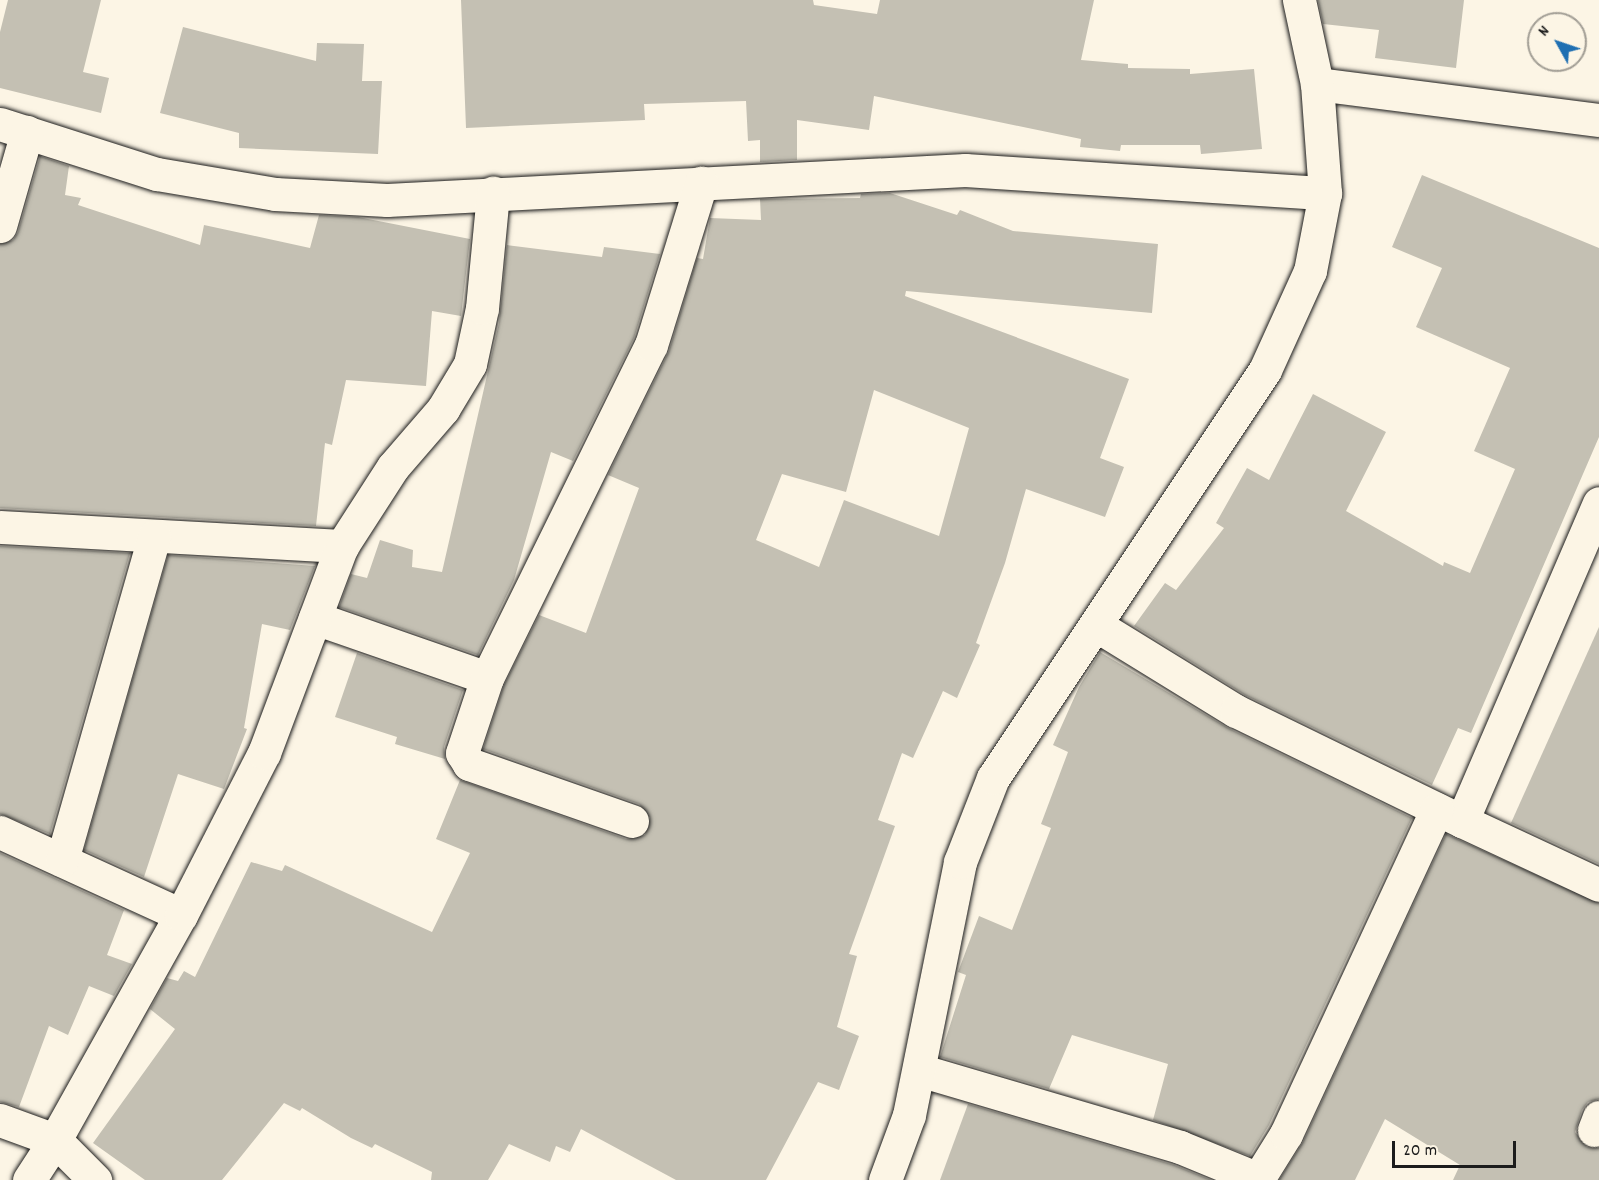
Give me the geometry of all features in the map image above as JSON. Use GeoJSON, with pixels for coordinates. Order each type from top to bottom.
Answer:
{"type":"FeatureCollection","features":[{"type":"Feature","properties":{"kind":"main road"},"geometry":{"type":"LineString","coordinates":[[885,1180],[909,1115],[960,862],[993,778],[1265,370],[1310,271],[1325,193],[1317,84],[1299,0]]}},
{"type":"Feature","properties":{"kind":"main road"},"geometry":{"type":"LineString","coordinates":[[1317,84],[1599,120]]}},
{"type":"Feature","properties":{"kind":"main road"},"geometry":{"type":"LineString","coordinates":[[0,226],[14,128],[157,174],[275,194],[387,200],[965,171],[1325,193]]}},
{"type":"Feature","properties":{"kind":"main road"},"geometry":{"type":"LineString","coordinates":[[632,821],[469,764],[462,753],[487,678],[651,345],[701,183]]}},
{"type":"Feature","properties":{"kind":"main road"},"geometry":{"type":"LineString","coordinates":[[29,1180],[56,1140],[181,915],[264,753],[342,546],[393,466],[443,409],[470,364],[482,308],[493,193]]}},
{"type":"Feature","properties":{"kind":"main road"},"geometry":{"type":"LineString","coordinates":[[919,1070],[1180,1147],[1258,1180],[1286,1134],[1449,815],[1599,503]]}},
{"type":"Feature","properties":{"kind":"main road"},"geometry":{"type":"LineString","coordinates":[[0,527],[342,546]]}},
{"type":"Feature","properties":{"kind":"main road"},"geometry":{"type":"LineString","coordinates":[[62,860],[154,537]]}},
{"type":"Feature","properties":{"kind":"main road"},"geometry":{"type":"LineString","coordinates":[[315,618],[487,678]]}},
{"type":"Feature","properties":{"kind":"main road"},"geometry":{"type":"LineString","coordinates":[[1096,625],[1236,711],[1599,885]]}},
{"type":"Feature","properties":{"kind":"main road"},"geometry":{"type":"LineString","coordinates":[[0,832],[181,915]]}},
{"type":"Feature","properties":{"kind":"main road"},"geometry":{"type":"LineString","coordinates":[[0,1120],[56,1140],[95,1180]]}},
{"type":"Feature","properties":{"kind":"building"},"geometry":{"type":"Polygon","coordinates":[[[8,0],[101,0],[83,72],[109,78],[101,113],[0,88],[0,32],[8,0]]]}},
{"type":"Feature","properties":{"kind":"building"},"geometry":{"type":"Polygon","coordinates":[[[461,0],[813,0],[814,5],[877,14],[880,0],[1094,0],[1081,60],[1128,64],[1128,68],[1190,69],[1190,74],[1254,69],[1262,149],[1201,154],[1200,145],[1121,145],[1120,151],[1080,147],[1081,139],[874,96],[869,130],[797,120],[797,160],[760,162],[760,140],[748,141],[746,101],[644,104],[645,120],[466,128],[461,0]]]}},
{"type":"Feature","properties":{"kind":"building"},"geometry":{"type":"Polygon","coordinates":[[[1318,0],[1464,0],[1456,68],[1375,58],[1379,30],[1323,24],[1318,0]]]}},
{"type":"Feature","properties":{"kind":"building"},"geometry":{"type":"Polygon","coordinates":[[[183,27],[316,61],[317,43],[364,44],[362,81],[382,81],[378,154],[239,148],[239,133],[160,113],[183,27]]]}},
{"type":"Feature","properties":{"kind":"building"},"geometry":{"type":"Polygon","coordinates":[[[40,156],[69,166],[65,195],[81,198],[78,205],[200,245],[204,225],[310,248],[319,215],[358,217],[470,239],[461,316],[432,311],[426,386],[346,380],[332,445],[325,443],[316,526],[0,508],[0,244],[13,240],[18,232],[40,156]]]}},
{"type":"Feature","properties":{"kind":"building"},"geometry":{"type":"Polygon","coordinates":[[[1422,175],[1599,248],[1599,437],[1471,733],[1458,728],[1432,785],[1245,695],[1134,626],[1165,583],[1176,590],[1224,528],[1216,523],[1247,468],[1269,480],[1313,394],[1386,432],[1346,511],[1443,566],[1444,562],[1470,573],[1515,469],[1474,451],[1510,368],[1416,327],[1442,268],[1392,247],[1422,175]]]}},
{"type":"Feature","properties":{"kind":"building"},"geometry":{"type":"Polygon","coordinates":[[[890,193],[957,215],[960,210],[1013,231],[1158,244],[1152,313],[906,291],[905,296],[1129,379],[1100,458],[1124,467],[1105,517],[1026,489],[1005,563],[976,643],[980,645],[957,698],[943,691],[913,758],[902,753],[878,820],[895,826],[849,954],[857,956],[837,1027],[859,1036],[839,1090],[818,1082],[766,1180],[676,1180],[581,1129],[570,1152],[556,1146],[550,1162],[509,1144],[488,1180],[431,1180],[432,1172],[375,1144],[372,1148],[302,1108],[300,1111],[284,1103],[222,1180],[145,1180],[93,1143],[175,1029],[150,1009],[167,978],[178,981],[184,971],[195,977],[251,862],[282,871],[285,865],[432,932],[470,853],[436,839],[460,780],[626,839],[645,835],[650,818],[639,804],[483,749],[504,685],[539,615],[586,633],[639,488],[608,475],[669,351],[697,258],[703,259],[710,218],[761,220],[760,199],[860,198],[861,194],[890,193]],[[874,390],[846,492],[782,474],[756,540],[819,567],[844,500],[939,536],[969,428],[874,390]]]}},
{"type":"Feature","properties":{"kind":"building"},"geometry":{"type":"Polygon","coordinates":[[[507,245],[602,257],[604,247],[660,254],[634,338],[573,461],[551,452],[514,580],[478,655],[339,607],[351,574],[367,578],[380,540],[413,550],[412,567],[442,572],[499,323],[507,245]]]}},
{"type":"Feature","properties":{"kind":"building"},"geometry":{"type":"Polygon","coordinates":[[[0,546],[130,553],[50,834],[0,814],[0,546]]]}},
{"type":"Feature","properties":{"kind":"building"},"geometry":{"type":"Polygon","coordinates":[[[168,555],[315,566],[290,630],[262,624],[244,728],[247,729],[224,789],[178,774],[144,877],[84,850],[168,555]]]}},
{"type":"Feature","properties":{"kind":"building"},"geometry":{"type":"Polygon","coordinates":[[[1599,627],[1599,864],[1511,823],[1599,627]]]}},
{"type":"Feature","properties":{"kind":"building"},"geometry":{"type":"Polygon","coordinates":[[[1100,652],[1228,728],[1412,818],[1269,1125],[1250,1156],[1153,1120],[1168,1064],[1072,1035],[1049,1089],[940,1057],[966,975],[958,972],[979,916],[1012,930],[1051,828],[1041,824],[1068,752],[1053,745],[1079,687],[1100,652]]]}},
{"type":"Feature","properties":{"kind":"building"},"geometry":{"type":"Polygon","coordinates":[[[357,653],[463,690],[444,747],[445,759],[395,744],[397,737],[335,717],[357,653]]]}},
{"type":"Feature","properties":{"kind":"building"},"geometry":{"type":"Polygon","coordinates":[[[1446,834],[1599,903],[1599,1099],[1588,1102],[1582,1110],[1575,1132],[1587,1147],[1599,1148],[1599,1180],[1453,1180],[1460,1165],[1385,1119],[1355,1180],[1279,1180],[1303,1142],[1446,834]]]}},
{"type":"Feature","properties":{"kind":"building"},"geometry":{"type":"Polygon","coordinates":[[[0,853],[124,910],[107,955],[132,964],[114,996],[89,986],[68,1035],[49,1026],[19,1107],[0,1102],[0,853]]]}},
{"type":"Feature","properties":{"kind":"building"},"geometry":{"type":"Polygon","coordinates":[[[968,1104],[1174,1165],[1211,1180],[940,1180],[968,1104]]]}}]}
